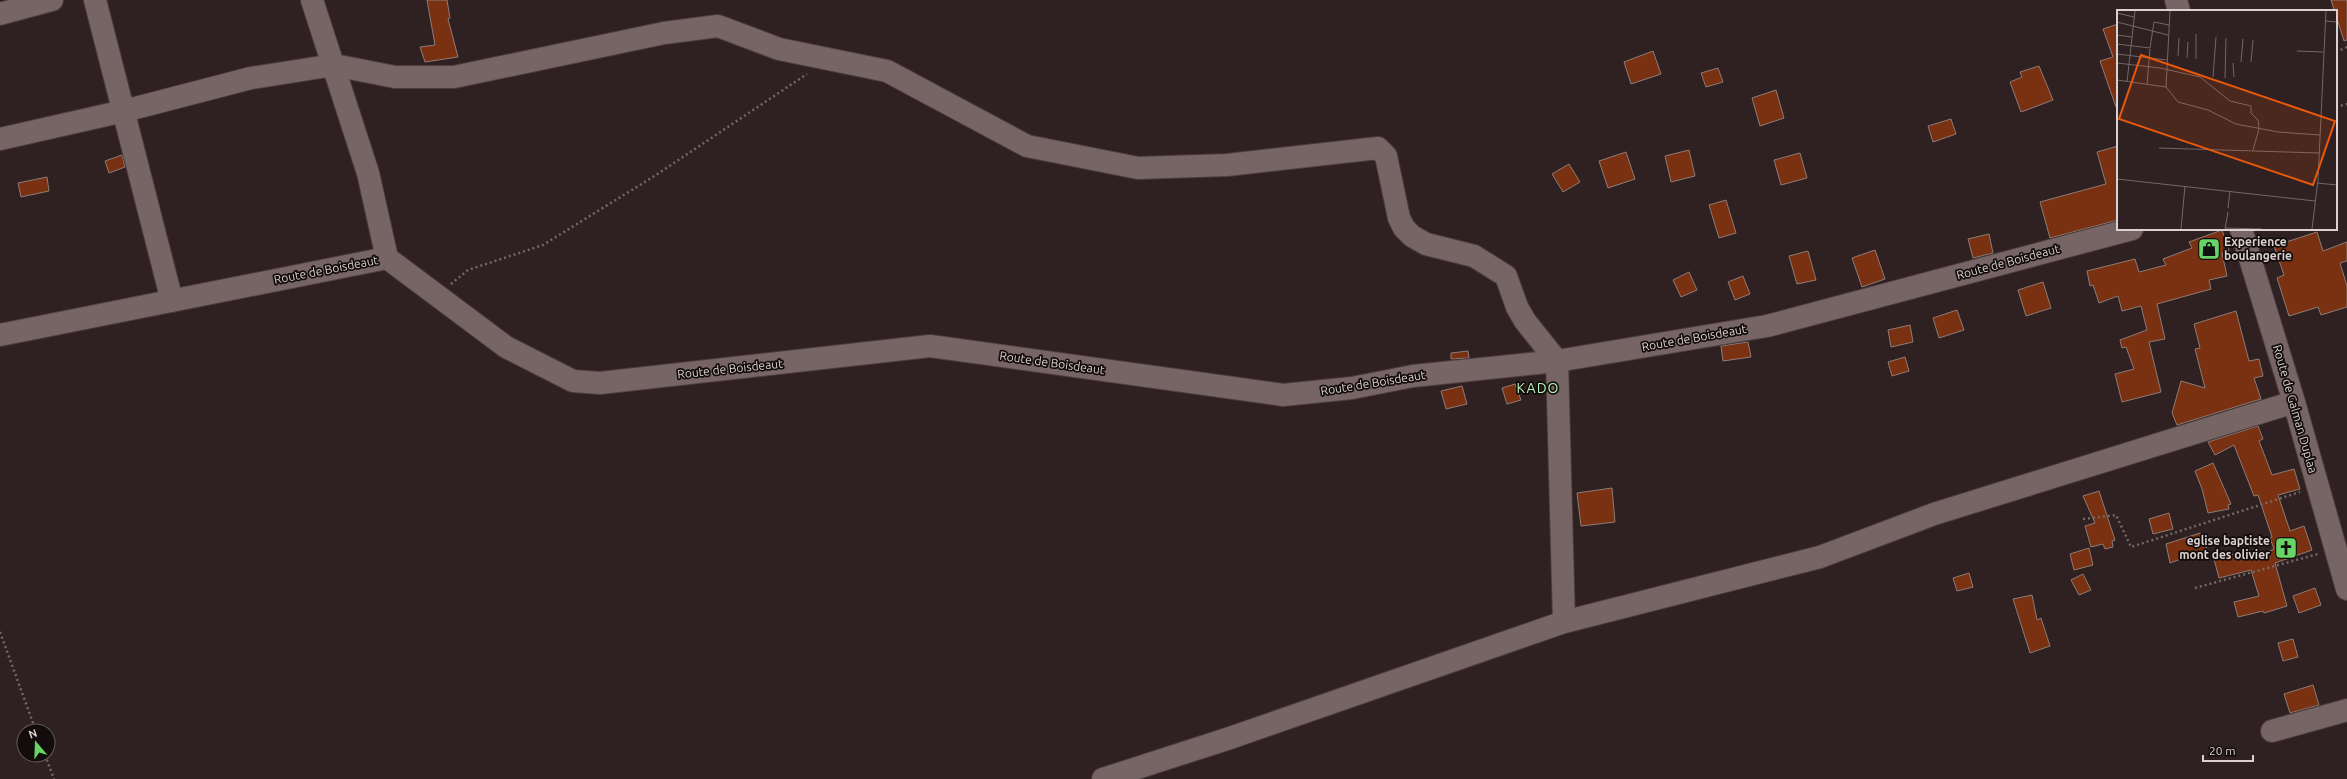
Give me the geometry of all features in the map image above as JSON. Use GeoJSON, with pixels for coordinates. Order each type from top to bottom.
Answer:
{"type":"FeatureCollection","features":[{"type":"Feature","properties":{"kind":"street"},"geometry":{"type":"LineString","coordinates":[[0,14],[52,0]]}},
{"type":"Feature","properties":{"kind":"street"},"geometry":{"type":"LineString","coordinates":[[95,0],[172,301]]}},
{"type":"Feature","properties":{"kind":"street"},"geometry":{"type":"LineString","coordinates":[[312,0],[368,174],[387,258]]}},
{"type":"Feature","properties":{"kind":"street"},"geometry":{"type":"LineString","coordinates":[[2176,0],[2179,10]]}},
{"type":"Feature","properties":{"kind":"street"},"geometry":{"type":"LineString","coordinates":[[0,139],[124,111],[251,78],[334,65],[395,77],[454,77],[664,33],[718,26],[779,49],[887,71],[1027,146],[1138,168],[1227,165],[1378,148],[1386,156],[1399,218],[1404,228],[1412,236],[1426,244],[1474,256],[1506,276],[1517,307],[1525,321],[1557,361],[1564,622]]}},
{"type":"Feature","properties":{"kind":"street","name":"Route de Boisdeaut"},"geometry":{"type":"LineString","coordinates":[[0,335],[387,258],[506,347],[573,381],[600,384],[930,346],[1282,395],[1352,388],[1413,376],[1557,361],[1767,326],[2128,230]]}},
{"type":"Feature","properties":{"kind":"street","name":"Route de Galman Duplaa"},"geometry":{"type":"LineString","coordinates":[[2241,230],[2294,402],[2347,589]]}},
{"type":"Feature","properties":{"kind":"street"},"geometry":{"type":"LineString","coordinates":[[1103,779],[1227,739],[1564,622],[1820,557],[1934,514],[2294,402]]}},
{"type":"Feature","properties":{"kind":"street"},"geometry":{"type":"LineString","coordinates":[[2272,731],[2347,710]]}},
{"type":"Feature","properties":{"kind":"path"},"geometry":{"type":"LineString","coordinates":[[2337,52],[2347,47]]}},
{"type":"Feature","properties":{"kind":"path"},"geometry":{"type":"LineString","coordinates":[[437,296],[468,270],[543,245],[668,166],[772,98],[828,59]]}},
{"type":"Feature","properties":{"kind":"path"},"geometry":{"type":"LineString","coordinates":[[2337,107],[2347,104]]}},
{"type":"Feature","properties":{"kind":"path"},"geometry":{"type":"LineString","coordinates":[[2083,519],[2116,515],[2131,547],[2318,486]]}},
{"type":"Feature","properties":{"kind":"path"},"geometry":{"type":"LineString","coordinates":[[2195,588],[2336,549]]}},
{"type":"Feature","properties":{"kind":"path"},"geometry":{"type":"LineString","coordinates":[[0,632],[33,723]]}},
{"type":"Feature","properties":{"kind":"path"},"geometry":{"type":"LineString","coordinates":[[48,763],[54,779]]}},
{"type":"Feature","properties":{"kind":"building"},"geometry":{"type":"Polygon","coordinates":[[[427,0],[447,0],[450,18],[448,19],[458,57],[425,62],[420,47],[435,45],[427,0]]]}},
{"type":"Feature","properties":{"kind":"building"},"geometry":{"type":"Polygon","coordinates":[[[2331,0],[2347,0],[2347,40],[2344,41],[2337,19],[2337,10],[2334,10],[2331,0]]]}},
{"type":"Feature","properties":{"kind":"building"},"geometry":{"type":"Polygon","coordinates":[[[2117,24],[2117,107],[2100,61],[2113,57],[2103,29],[2117,24]]]}},
{"type":"Feature","properties":{"kind":"building"},"geometry":{"type":"Polygon","coordinates":[[[1653,51],[1661,74],[1631,84],[1624,62],[1653,51]]]}},
{"type":"Feature","properties":{"kind":"building"},"geometry":{"type":"Polygon","coordinates":[[[2039,66],[2053,100],[2021,112],[2010,82],[2022,77],[2020,72],[2039,66]]]}},
{"type":"Feature","properties":{"kind":"building"},"geometry":{"type":"Polygon","coordinates":[[[1718,68],[1723,82],[1706,87],[1701,73],[1718,68]]]}},
{"type":"Feature","properties":{"kind":"building"},"geometry":{"type":"Polygon","coordinates":[[[1776,90],[1784,118],[1760,126],[1752,98],[1776,90]]]}},
{"type":"Feature","properties":{"kind":"building"},"geometry":{"type":"Polygon","coordinates":[[[1951,119],[1956,134],[1933,142],[1928,126],[1951,119]]]}},
{"type":"Feature","properties":{"kind":"building"},"geometry":{"type":"Polygon","coordinates":[[[2117,146],[2117,220],[2050,238],[2040,202],[2106,184],[2097,152],[2117,146]]]}},
{"type":"Feature","properties":{"kind":"building"},"geometry":{"type":"Polygon","coordinates":[[[1689,150],[1695,176],[1671,182],[1665,156],[1689,150]]]}},
{"type":"Feature","properties":{"kind":"building"},"geometry":{"type":"Polygon","coordinates":[[[1626,152],[1635,179],[1608,188],[1599,161],[1626,152]]]}},
{"type":"Feature","properties":{"kind":"building"},"geometry":{"type":"Polygon","coordinates":[[[1800,153],[1807,178],[1781,185],[1774,160],[1800,153]]]}},
{"type":"Feature","properties":{"kind":"building"},"geometry":{"type":"Polygon","coordinates":[[[122,155],[125,167],[109,173],[105,161],[122,155]]]}},
{"type":"Feature","properties":{"kind":"building"},"geometry":{"type":"Polygon","coordinates":[[[1569,164],[1580,182],[1563,192],[1552,174],[1569,164]]]}},
{"type":"Feature","properties":{"kind":"building"},"geometry":{"type":"Polygon","coordinates":[[[47,177],[49,191],[21,197],[18,183],[47,177]]]}},
{"type":"Feature","properties":{"kind":"building"},"geometry":{"type":"Polygon","coordinates":[[[1726,200],[1736,233],[1719,238],[1709,205],[1726,200]]]}},
{"type":"Feature","properties":{"kind":"building"},"geometry":{"type":"Polygon","coordinates":[[[2222,230],[2229,251],[2222,253],[2227,276],[2209,280],[2211,289],[2157,304],[2165,339],[2149,342],[2161,392],[2122,402],[2115,374],[2134,369],[2126,347],[2122,348],[2120,340],[2147,330],[2141,306],[2122,311],[2118,296],[2099,303],[2093,285],[2090,286],[2087,271],[2135,259],[2139,272],[2166,265],[2163,259],[2192,248],[2189,242],[2222,230]]]}},
{"type":"Feature","properties":{"kind":"building"},"geometry":{"type":"Polygon","coordinates":[[[2317,232],[2323,251],[2347,242],[2347,261],[2340,263],[2347,286],[2347,307],[2321,315],[2318,307],[2289,316],[2277,278],[2284,275],[2274,246],[2317,232]]]}},
{"type":"Feature","properties":{"kind":"building"},"geometry":{"type":"Polygon","coordinates":[[[1989,234],[1993,253],[1973,258],[1968,239],[1989,234]]]}},
{"type":"Feature","properties":{"kind":"building"},"geometry":{"type":"Polygon","coordinates":[[[1875,250],[1885,279],[1862,287],[1852,258],[1875,250]]]}},
{"type":"Feature","properties":{"kind":"building"},"geometry":{"type":"Polygon","coordinates":[[[1808,251],[1816,280],[1797,284],[1789,256],[1808,251]]]}},
{"type":"Feature","properties":{"kind":"building"},"geometry":{"type":"Polygon","coordinates":[[[1689,272],[1697,290],[1681,297],[1673,280],[1689,272]]]}},
{"type":"Feature","properties":{"kind":"building"},"geometry":{"type":"Polygon","coordinates":[[[1743,276],[1750,294],[1735,300],[1728,282],[1743,276]]]}},
{"type":"Feature","properties":{"kind":"building"},"geometry":{"type":"Polygon","coordinates":[[[2043,282],[2051,308],[2026,316],[2018,290],[2043,282]]]}},
{"type":"Feature","properties":{"kind":"building"},"geometry":{"type":"Polygon","coordinates":[[[1957,310],[1964,330],[1939,338],[1933,318],[1957,310]]]}},
{"type":"Feature","properties":{"kind":"building"},"geometry":{"type":"Polygon","coordinates":[[[2236,311],[2249,361],[2259,359],[2263,376],[2254,378],[2261,399],[2177,425],[2172,413],[2181,381],[2205,388],[2195,349],[2200,348],[2194,324],[2236,311]]]}},
{"type":"Feature","properties":{"kind":"building"},"geometry":{"type":"Polygon","coordinates":[[[1910,325],[1913,342],[1891,347],[1888,330],[1910,325]]]}},
{"type":"Feature","properties":{"kind":"building"},"geometry":{"type":"Polygon","coordinates":[[[1748,342],[1751,357],[1723,361],[1721,346],[1748,342]]]}},
{"type":"Feature","properties":{"kind":"building"},"geometry":{"type":"Polygon","coordinates":[[[1468,351],[1469,358],[1451,359],[1451,353],[1468,351]]]}},
{"type":"Feature","properties":{"kind":"building"},"geometry":{"type":"Polygon","coordinates":[[[1905,357],[1909,371],[1892,376],[1888,362],[1905,357]]]}},
{"type":"Feature","properties":{"kind":"building"},"geometry":{"type":"Polygon","coordinates":[[[1515,384],[1521,400],[1507,404],[1502,388],[1515,384]]]}},
{"type":"Feature","properties":{"kind":"building"},"geometry":{"type":"Polygon","coordinates":[[[1462,386],[1467,404],[1446,409],[1441,391],[1462,386]]]}},
{"type":"Feature","properties":{"kind":"building"},"geometry":{"type":"Polygon","coordinates":[[[2258,426],[2263,439],[2259,441],[2272,475],[2294,469],[2300,489],[2278,495],[2290,531],[2304,526],[2312,550],[2275,563],[2287,606],[2264,613],[2263,611],[2238,617],[2234,602],[2259,596],[2251,570],[2219,578],[2214,559],[2250,550],[2253,558],[2274,549],[2270,538],[2272,537],[2258,495],[2254,496],[2234,445],[2215,455],[2208,442],[2258,426]]]}},
{"type":"Feature","properties":{"kind":"building"},"geometry":{"type":"Polygon","coordinates":[[[2213,463],[2231,504],[2228,505],[2229,509],[2208,513],[2202,489],[2195,471],[2213,463]]]}},
{"type":"Feature","properties":{"kind":"building"},"geometry":{"type":"Polygon","coordinates":[[[1612,488],[1615,522],[1581,526],[1577,493],[1612,488]]]}},
{"type":"Feature","properties":{"kind":"building"},"geometry":{"type":"Polygon","coordinates":[[[2099,491],[2115,540],[2112,541],[2113,547],[2105,549],[2103,544],[2091,547],[2085,526],[2095,523],[2083,496],[2099,491]]]}},
{"type":"Feature","properties":{"kind":"building"},"geometry":{"type":"Polygon","coordinates":[[[2169,513],[2173,529],[2153,534],[2149,519],[2169,513]]]}},
{"type":"Feature","properties":{"kind":"building"},"geometry":{"type":"Polygon","coordinates":[[[2200,533],[2208,539],[2206,550],[2170,563],[2166,544],[2200,533]]]}},
{"type":"Feature","properties":{"kind":"building"},"geometry":{"type":"Polygon","coordinates":[[[2089,548],[2093,565],[2074,570],[2070,554],[2089,548]]]}},
{"type":"Feature","properties":{"kind":"building"},"geometry":{"type":"Polygon","coordinates":[[[1969,573],[1973,587],[1957,591],[1953,578],[1969,573]]]}},
{"type":"Feature","properties":{"kind":"building"},"geometry":{"type":"Polygon","coordinates":[[[2083,574],[2091,590],[2079,595],[2071,580],[2083,574]]]}},
{"type":"Feature","properties":{"kind":"building"},"geometry":{"type":"Polygon","coordinates":[[[2315,588],[2321,605],[2299,613],[2293,596],[2315,588]]]}},
{"type":"Feature","properties":{"kind":"building"},"geometry":{"type":"Polygon","coordinates":[[[2032,595],[2037,620],[2041,618],[2050,646],[2030,653],[2013,599],[2032,595]]]}},
{"type":"Feature","properties":{"kind":"building"},"geometry":{"type":"Polygon","coordinates":[[[2293,639],[2298,657],[2283,661],[2278,643],[2293,639]]]}},
{"type":"Feature","properties":{"kind":"building"},"geometry":{"type":"Polygon","coordinates":[[[2313,685],[2319,705],[2290,713],[2284,694],[2313,685]]]}},
{"type":"Feature","properties":{"kind":"place","name":"Experience boulangerie"},"geometry":{"type":"Point","coordinates":[2209,249]}},
{"type":"Feature","properties":{"kind":"place","name":"eglise baptiste mont des olivier"},"geometry":{"type":"Point","coordinates":[2286,548]}},
{"type":"Feature","properties":{"kind":"district","name":"KADO"},"geometry":{"type":"Point","coordinates":[1538,388]}}]}
